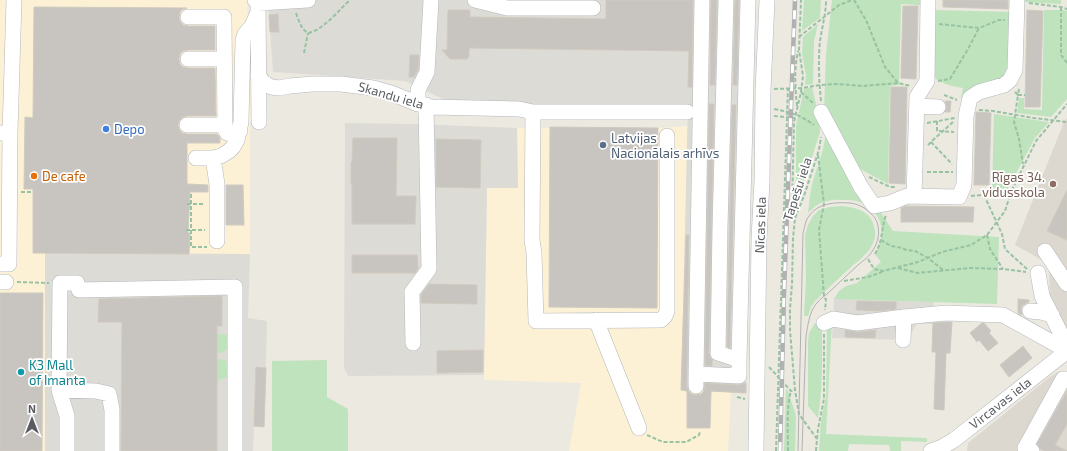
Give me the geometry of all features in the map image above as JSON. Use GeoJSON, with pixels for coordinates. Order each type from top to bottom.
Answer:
{"type":"FeatureCollection","features":[{"type":"Feature","properties":{"kind":"street"},"geometry":{"type":"LineString","coordinates":[[0,264],[9,264],[5,133],[14,0]]}},
{"type":"Feature","properties":{"kind":"street"},"geometry":{"type":"LineString","coordinates":[[257,5],[308,0]]}},
{"type":"Feature","properties":{"kind":"street"},"geometry":{"type":"LineString","coordinates":[[413,343],[412,292],[430,269],[422,105],[418,90],[428,72],[431,0]]}},
{"type":"Feature","properties":{"kind":"street"},"geometry":{"type":"LineString","coordinates":[[475,0],[507,8],[593,8]]}},
{"type":"Feature","properties":{"kind":"street"},"geometry":{"type":"LineString","coordinates":[[702,0],[695,96],[696,380],[739,376],[748,0]]}},
{"type":"Feature","properties":{"kind":"street"},"geometry":{"type":"LineString","coordinates":[[726,0],[723,97],[726,227],[718,353],[739,360]]}},
{"type":"Feature","properties":{"kind":"street","name":"Nīcas iela"},"geometry":{"type":"LineString","coordinates":[[756,451],[759,239],[767,0]]}},
{"type":"Feature","properties":{"kind":"street"},"geometry":{"type":"LineString","coordinates":[[914,196],[917,96],[924,85],[928,0]]}},
{"type":"Feature","properties":{"kind":"street"},"geometry":{"type":"LineString","coordinates":[[818,119],[874,206],[890,203],[906,196],[959,197],[964,185],[962,172],[966,116],[970,98],[978,92],[1004,85],[1010,80],[1015,70],[1017,1]]}},
{"type":"Feature","properties":{"kind":"street"},"geometry":{"type":"LineString","coordinates":[[257,5],[259,122]]}},
{"type":"Feature","properties":{"kind":"street"},"geometry":{"type":"LineString","coordinates":[[196,158],[213,158],[221,156],[233,147],[237,140],[241,122],[243,40],[245,34],[252,26],[257,5]]}},
{"type":"Feature","properties":{"kind":"street"},"geometry":{"type":"LineString","coordinates":[[188,16],[224,17],[225,129],[227,133],[233,134],[240,131]]}},
{"type":"Feature","properties":{"kind":"street"},"geometry":{"type":"LineString","coordinates":[[188,59],[224,59]]}},
{"type":"Feature","properties":{"kind":"street"},"geometry":{"type":"LineString","coordinates":[[242,76],[247,82],[252,82],[255,81],[258,75]]}},
{"type":"Feature","properties":{"kind":"street","name":"Skandu iela"},"geometry":{"type":"LineString","coordinates":[[258,75],[263,82],[271,87],[279,88],[325,83],[357,85],[391,93],[422,105],[432,107],[519,109],[533,112],[687,112]]}},
{"type":"Feature","properties":{"kind":"street"},"geometry":{"type":"LineString","coordinates":[[695,96],[745,96],[763,91]]}},
{"type":"Feature","properties":{"kind":"street"},"geometry":{"type":"LineString","coordinates":[[917,106],[939,108]]}},
{"type":"Feature","properties":{"kind":"street"},"geometry":{"type":"LineString","coordinates":[[533,112],[532,240],[534,254],[536,321],[662,320],[665,316],[667,311],[667,136]]}},
{"type":"Feature","properties":{"kind":"street"},"geometry":{"type":"LineString","coordinates":[[187,125],[225,125]]}},
{"type":"Feature","properties":{"kind":"street"},"geometry":{"type":"LineString","coordinates":[[213,158],[217,184],[216,236]]}},
{"type":"Feature","properties":{"kind":"street"},"geometry":{"type":"LineString","coordinates":[[1046,251],[1067,284]]}},
{"type":"Feature","properties":{"kind":"street"},"geometry":{"type":"LineString","coordinates":[[1038,273],[1042,296],[1067,349]]}},
{"type":"Feature","properties":{"kind":"street"},"geometry":{"type":"LineString","coordinates":[[67,451],[67,416],[59,390],[60,283],[77,283],[79,290],[235,287],[235,451]]}},
{"type":"Feature","properties":{"kind":"street"},"geometry":{"type":"LineString","coordinates":[[1030,311],[1052,315]]}},
{"type":"Feature","properties":{"kind":"street"},"geometry":{"type":"LineString","coordinates":[[824,321],[833,319],[857,323],[946,313],[1002,314],[1057,345],[1067,349]]}},
{"type":"Feature","properties":{"kind":"street"},"geometry":{"type":"LineString","coordinates":[[903,340],[904,317]]}},
{"type":"Feature","properties":{"kind":"street"},"geometry":{"type":"LineString","coordinates":[[596,320],[639,428]]}},
{"type":"Feature","properties":{"kind":"street","name":"Vircavas iela"},"geometry":{"type":"LineString","coordinates":[[931,451],[954,440],[1067,349]]}},
{"type":"Feature","properties":{"kind":"street"},"geometry":{"type":"LineString","coordinates":[[1032,451],[1025,448],[1063,379],[1067,379]]}},
{"type":"Feature","properties":{"kind":"street"},"geometry":{"type":"LineString","coordinates":[[59,390],[96,391],[110,394],[112,410],[112,451]]}},
{"type":"Feature","properties":{"kind":"path"},"geometry":{"type":"LineString","coordinates":[[308,33],[319,30],[350,0]]}},
{"type":"Feature","properties":{"kind":"path"},"geometry":{"type":"LineString","coordinates":[[795,218],[792,205],[795,118],[802,88],[803,76],[799,50],[801,0]]}},
{"type":"Feature","properties":{"kind":"path"},"geometry":{"type":"LineString","coordinates":[[818,119],[820,85],[818,63],[826,0]]}},
{"type":"Feature","properties":{"kind":"path"},"geometry":{"type":"LineString","coordinates":[[799,37],[839,5],[853,0],[866,20],[885,67],[898,83]]}},
{"type":"Feature","properties":{"kind":"path"},"geometry":{"type":"LineString","coordinates":[[292,1],[300,24],[304,31],[308,33]]}},
{"type":"Feature","properties":{"kind":"path"},"geometry":{"type":"LineString","coordinates":[[1017,1],[1067,9]]}},
{"type":"Feature","properties":{"kind":"path"},"geometry":{"type":"LineString","coordinates":[[1061,7],[1061,55],[1067,63]]}},
{"type":"Feature","properties":{"kind":"path"},"geometry":{"type":"LineString","coordinates":[[928,22],[979,28],[999,20],[1017,18]]}},
{"type":"Feature","properties":{"kind":"path"},"geometry":{"type":"LineString","coordinates":[[763,91],[775,88],[802,88],[838,84],[863,86],[898,83],[924,85],[950,79],[968,50],[979,28]]}},
{"type":"Feature","properties":{"kind":"path"},"geometry":{"type":"LineString","coordinates":[[304,53],[308,33]]}},
{"type":"Feature","properties":{"kind":"path"},"geometry":{"type":"LineString","coordinates":[[797,108],[795,88],[796,61],[799,50]]}},
{"type":"Feature","properties":{"kind":"path"},"geometry":{"type":"LineString","coordinates":[[1004,85],[1018,95],[1025,95]]}},
{"type":"Feature","properties":{"kind":"path"},"geometry":{"type":"LineString","coordinates":[[776,451],[788,88]]}},
{"type":"Feature","properties":{"kind":"path"},"geometry":{"type":"LineString","coordinates":[[801,92],[818,119]]}},
{"type":"Feature","properties":{"kind":"path"},"geometry":{"type":"LineString","coordinates":[[1018,95],[1014,122],[1024,166]]}},
{"type":"Feature","properties":{"kind":"path"},"geometry":{"type":"LineString","coordinates":[[844,281],[868,277],[896,267],[918,262],[942,252],[971,245],[987,235],[1005,211],[1010,192],[1036,141],[1067,104]]}},
{"type":"Feature","properties":{"kind":"path"},"geometry":{"type":"LineString","coordinates":[[916,123],[939,108],[968,107],[1067,122]]}},
{"type":"Feature","properties":{"kind":"path"},"geometry":{"type":"LineString","coordinates":[[939,108],[937,131],[965,132]]}},
{"type":"Feature","properties":{"kind":"path"},"geometry":{"type":"LineString","coordinates":[[939,108],[958,118],[931,142],[915,166],[962,172]]}},
{"type":"Feature","properties":{"kind":"path"},"geometry":{"type":"LineString","coordinates":[[763,112],[787,111],[804,118],[818,119]]}},
{"type":"Feature","properties":{"kind":"path"},"geometry":{"type":"LineString","coordinates":[[763,112],[795,118]]}},
{"type":"Feature","properties":{"kind":"path"},"geometry":{"type":"LineString","coordinates":[[818,131],[821,137]]}},
{"type":"Feature","properties":{"kind":"path","name":"Tapešu iela"},"geometry":{"type":"LineString","coordinates":[[817,439],[799,414],[795,390],[790,330],[790,309],[795,218],[818,154],[822,132]]}},
{"type":"Feature","properties":{"kind":"path"},"geometry":{"type":"LineString","coordinates":[[931,142],[962,172]]}},
{"type":"Feature","properties":{"kind":"path"},"geometry":{"type":"LineString","coordinates":[[816,451],[818,429],[824,399],[824,321],[826,300],[824,296],[819,230],[824,204],[818,154]]}},
{"type":"Feature","properties":{"kind":"path"},"geometry":{"type":"LineString","coordinates":[[867,175],[890,187],[898,187]]}},
{"type":"Feature","properties":{"kind":"path"},"geometry":{"type":"LineString","coordinates":[[959,197],[1010,192]]}},
{"type":"Feature","properties":{"kind":"path"},"geometry":{"type":"LineString","coordinates":[[186,230],[191,230],[216,236],[217,247],[191,247],[191,230],[191,204],[191,194]]}},
{"type":"Feature","properties":{"kind":"path"},"geometry":{"type":"LineString","coordinates":[[896,267],[918,273],[970,268],[1031,272],[1005,249],[1002,234],[984,195]]}},
{"type":"Feature","properties":{"kind":"path"},"geometry":{"type":"LineString","coordinates":[[875,254],[881,240],[882,227],[890,203]]}},
{"type":"Feature","properties":{"kind":"path"},"geometry":{"type":"LineString","coordinates":[[186,204],[217,204]]}},
{"type":"Feature","properties":{"kind":"path"},"geometry":{"type":"LineString","coordinates":[[987,235],[990,249],[1003,269]]}},
{"type":"Feature","properties":{"kind":"path"},"geometry":{"type":"LineString","coordinates":[[881,240],[891,246],[915,251],[928,258],[944,271]]}},
{"type":"Feature","properties":{"kind":"path"},"geometry":{"type":"LineString","coordinates":[[868,260],[874,269],[883,271]]}},
{"type":"Feature","properties":{"kind":"path"},"geometry":{"type":"LineString","coordinates":[[3,282],[60,283]]}},
{"type":"Feature","properties":{"kind":"path"},"geometry":{"type":"LineString","coordinates":[[757,354],[791,392]]}},
{"type":"Feature","properties":{"kind":"path"},"geometry":{"type":"LineString","coordinates":[[791,392],[795,390]]}},
{"type":"Feature","properties":{"kind":"path"},"geometry":{"type":"LineString","coordinates":[[788,451],[791,392]]}},
{"type":"Feature","properties":{"kind":"path"},"geometry":{"type":"LineString","coordinates":[[639,428],[648,436],[663,442],[686,442],[699,435],[700,432]]}},
{"type":"Feature","properties":{"kind":"shaded area"},"geometry":{"type":"Polygon","coordinates":[[[0,0],[247,0],[253,107],[250,122],[250,254],[45,253],[45,451],[0,451],[0,0]]]}},
{"type":"Feature","properties":{"kind":"shaded area"},"geometry":{"type":"Polygon","coordinates":[[[268,0],[754,0],[746,393],[681,390],[688,106],[511,104],[447,101],[405,81],[273,72],[268,0]]]}},
{"type":"Feature","properties":{"kind":"shaded area","name":"Rīgas 34. vidusskola"},"geometry":{"type":"Polygon","coordinates":[[[1067,118],[1067,333],[1050,297],[1049,264],[1015,245],[1064,122],[1067,118]]]}},
{"type":"Feature","properties":{"kind":"shaded area"},"geometry":{"type":"Polygon","coordinates":[[[345,123],[517,128],[518,188],[487,188],[484,375],[348,376],[344,368],[345,123]]]}},
{"type":"Feature","properties":{"kind":"shaded area"},"geometry":{"type":"Polygon","coordinates":[[[687,126],[686,235],[701,391],[731,392],[728,451],[569,451],[581,383],[484,380],[487,188],[518,188],[517,128],[658,128],[687,126]]]}},
{"type":"Feature","properties":{"kind":"shaded area"},"geometry":{"type":"Polygon","coordinates":[[[45,253],[250,254],[248,318],[267,321],[264,427],[254,426],[253,451],[45,451],[45,253]]]}},
{"type":"Feature","properties":{"kind":"shaded area"},"geometry":{"type":"Polygon","coordinates":[[[834,299],[934,302],[933,324],[917,324],[907,340],[832,338],[834,299]]]}},
{"type":"Feature","properties":{"kind":"shaded area"},"geometry":{"type":"Polygon","coordinates":[[[1058,372],[1067,372],[1067,451],[967,451],[968,443],[1058,372]]]}},
{"type":"Feature","properties":{"kind":"green space"},"geometry":{"type":"Polygon","coordinates":[[[804,0],[821,0],[820,18],[802,31],[804,0]]]}},
{"type":"Feature","properties":{"kind":"green space"},"geometry":{"type":"Polygon","coordinates":[[[832,0],[920,0],[920,5],[901,4],[899,85],[890,86],[888,184],[862,170],[848,159],[824,113],[826,54],[832,0]]]}},
{"type":"Feature","properties":{"kind":"green space"},"geometry":{"type":"Polygon","coordinates":[[[1023,0],[1061,0],[1061,4],[1023,2],[1023,0]]]}},
{"type":"Feature","properties":{"kind":"green space"},"geometry":{"type":"Polygon","coordinates":[[[933,10],[1014,12],[1014,43],[1008,49],[1007,77],[967,100],[961,98],[963,88],[946,84],[931,75],[933,10]]]}},
{"type":"Feature","properties":{"kind":"green space"},"geometry":{"type":"Polygon","coordinates":[[[1044,10],[1067,11],[1067,99],[1051,117],[1017,113],[1019,98],[1024,98],[1024,109],[1042,110],[1044,10]]]}},
{"type":"Feature","properties":{"kind":"green space"},"geometry":{"type":"Polygon","coordinates":[[[818,24],[814,41],[813,84],[805,85],[806,75],[802,54],[803,37],[818,24]]]}},
{"type":"Feature","properties":{"kind":"green space"},"geometry":{"type":"Polygon","coordinates":[[[812,87],[819,117],[820,132],[796,204],[796,126],[804,89],[812,87]]]}},
{"type":"Feature","properties":{"kind":"green space"},"geometry":{"type":"Polygon","coordinates":[[[994,114],[1049,122],[1035,138],[1007,190],[992,191],[994,114]]]}},
{"type":"Feature","properties":{"kind":"green space"},"geometry":{"type":"Polygon","coordinates":[[[826,127],[854,192],[860,194],[864,187],[893,231],[999,237],[997,304],[834,299],[839,291],[846,286],[857,283],[881,262],[875,254],[879,246],[882,230],[877,216],[872,210],[857,201],[827,201],[820,203],[808,213],[812,185],[823,149],[826,127]]]}},
{"type":"Feature","properties":{"kind":"green space"},"geometry":{"type":"Polygon","coordinates":[[[841,206],[858,209],[871,219],[875,234],[874,240],[866,254],[815,301],[808,316],[804,316],[806,278],[805,235],[808,225],[813,216],[819,210],[841,206]]]}},
{"type":"Feature","properties":{"kind":"green space"},"geometry":{"type":"Polygon","coordinates":[[[832,322],[826,434],[925,438],[927,439],[927,442],[901,441],[901,451],[890,451],[889,445],[849,444],[848,451],[819,451],[821,421],[826,397],[827,326],[832,322]]]}},
{"type":"Feature","properties":{"kind":"green space"},"geometry":{"type":"Polygon","coordinates":[[[815,323],[822,327],[822,361],[818,418],[808,406],[808,341],[809,333],[815,323]]]}},
{"type":"Feature","properties":{"kind":"green space"},"geometry":{"type":"Polygon","coordinates":[[[217,334],[229,335],[229,348],[222,353],[217,352],[217,334]]]}},
{"type":"Feature","properties":{"kind":"green space"},"geometry":{"type":"Polygon","coordinates":[[[217,359],[225,360],[228,363],[229,376],[217,381],[217,359]]]}},
{"type":"Feature","properties":{"kind":"green space"},"geometry":{"type":"Polygon","coordinates":[[[327,360],[327,397],[348,409],[348,451],[272,451],[272,361],[327,360]]]}},
{"type":"Feature","properties":{"kind":"green space"},"geometry":{"type":"Polygon","coordinates":[[[786,389],[796,416],[795,451],[784,451],[786,389]]]}},
{"type":"Feature","properties":{"kind":"building"},"geometry":{"type":"Polygon","coordinates":[[[606,0],[693,0],[692,87],[688,87],[689,51],[469,48],[469,56],[467,59],[450,59],[442,50],[447,50],[448,10],[470,10],[470,17],[606,19],[606,0]]]}},
{"type":"Feature","properties":{"kind":"building"},"geometry":{"type":"Polygon","coordinates":[[[711,0],[717,0],[715,85],[710,85],[711,0]]]}},
{"type":"Feature","properties":{"kind":"building"},"geometry":{"type":"Polygon","coordinates":[[[735,0],[739,0],[737,85],[733,85],[735,0]]]}},
{"type":"Feature","properties":{"kind":"building"},"geometry":{"type":"Polygon","coordinates":[[[943,0],[1008,0],[1008,9],[943,7],[943,0]]]}},
{"type":"Feature","properties":{"kind":"building"},"geometry":{"type":"Polygon","coordinates":[[[903,6],[918,6],[916,79],[901,78],[903,6]]]}},
{"type":"Feature","properties":{"kind":"building","name":"Depo"},"geometry":{"type":"Polygon","coordinates":[[[34,7],[187,8],[180,12],[179,17],[183,25],[215,26],[215,50],[183,51],[180,54],[179,59],[180,64],[183,67],[215,68],[216,116],[183,117],[179,121],[179,129],[182,133],[187,134],[217,134],[220,138],[220,143],[187,143],[187,184],[208,185],[208,192],[190,192],[188,233],[190,233],[189,254],[33,253],[33,189],[24,189],[25,117],[33,118],[34,7]]]}},
{"type":"Feature","properties":{"kind":"building"},"geometry":{"type":"Polygon","coordinates":[[[1027,10],[1043,11],[1040,107],[1025,107],[1027,10]]]}},
{"type":"Feature","properties":{"kind":"building"},"geometry":{"type":"Polygon","coordinates":[[[278,14],[279,32],[270,32],[269,15],[278,14]]]}},
{"type":"Feature","properties":{"kind":"building"},"geometry":{"type":"Polygon","coordinates":[[[410,55],[419,55],[418,70],[414,77],[409,77],[410,55]]]}},
{"type":"Feature","properties":{"kind":"building"},"geometry":{"type":"Polygon","coordinates":[[[891,87],[907,87],[905,184],[889,183],[891,87]]]}},
{"type":"Feature","properties":{"kind":"building"},"geometry":{"type":"Polygon","coordinates":[[[945,101],[951,101],[950,112],[945,112],[947,107],[945,101]]]}},
{"type":"Feature","properties":{"kind":"building"},"geometry":{"type":"Polygon","coordinates":[[[709,104],[714,104],[709,353],[710,358],[713,360],[712,366],[705,365],[709,104]]]}},
{"type":"Feature","properties":{"kind":"building"},"geometry":{"type":"Polygon","coordinates":[[[732,105],[736,105],[730,348],[727,347],[732,105]]]}},
{"type":"Feature","properties":{"kind":"building"},"geometry":{"type":"Polygon","coordinates":[[[976,112],[991,113],[989,185],[974,185],[976,112]]]}},
{"type":"Feature","properties":{"kind":"building"},"geometry":{"type":"Polygon","coordinates":[[[550,127],[658,128],[657,308],[549,307],[550,127]]]}},
{"type":"Feature","properties":{"kind":"building"},"geometry":{"type":"Polygon","coordinates":[[[353,138],[397,138],[396,196],[416,196],[415,224],[352,224],[351,162],[353,138]]]}},
{"type":"Feature","properties":{"kind":"building"},"geometry":{"type":"Polygon","coordinates":[[[436,139],[481,140],[480,188],[436,187],[436,139]]]}},
{"type":"Feature","properties":{"kind":"building"},"geometry":{"type":"Polygon","coordinates":[[[226,185],[243,185],[244,225],[226,225],[226,185]]]}},
{"type":"Feature","properties":{"kind":"building"},"geometry":{"type":"Polygon","coordinates":[[[1067,190],[1067,240],[1047,231],[1067,190]]]}},
{"type":"Feature","properties":{"kind":"building"},"geometry":{"type":"Polygon","coordinates":[[[906,206],[974,207],[973,222],[901,222],[901,208],[906,206]]]}},
{"type":"Feature","properties":{"kind":"building"},"geometry":{"type":"Polygon","coordinates":[[[686,235],[689,235],[688,390],[691,394],[696,395],[701,394],[704,391],[705,383],[739,385],[746,383],[746,393],[711,391],[710,428],[687,428],[687,391],[681,390],[686,235]]]}},
{"type":"Feature","properties":{"kind":"building"},"geometry":{"type":"Polygon","coordinates":[[[352,255],[417,255],[418,269],[415,273],[352,273],[352,255]]]}},
{"type":"Feature","properties":{"kind":"building"},"geometry":{"type":"Polygon","coordinates":[[[429,284],[477,285],[477,304],[421,303],[421,295],[429,284]]]}},
{"type":"Feature","properties":{"kind":"building","name":"K3 Mall of Imanta"},"geometry":{"type":"Polygon","coordinates":[[[0,293],[43,293],[42,451],[0,451],[0,293]]]}},
{"type":"Feature","properties":{"kind":"building"},"geometry":{"type":"Polygon","coordinates":[[[222,296],[222,326],[217,326],[217,451],[121,451],[122,322],[98,322],[99,299],[222,296]]]}},
{"type":"Feature","properties":{"kind":"building"},"geometry":{"type":"Polygon","coordinates":[[[1018,299],[1029,300],[1029,302],[1022,306],[1022,315],[1018,313],[1018,299]]]}},
{"type":"Feature","properties":{"kind":"building"},"geometry":{"type":"Polygon","coordinates":[[[857,301],[896,302],[896,309],[880,311],[856,310],[857,301]]]}},
{"type":"Feature","properties":{"kind":"building"},"geometry":{"type":"Polygon","coordinates":[[[952,322],[950,353],[946,353],[944,410],[934,409],[936,352],[932,352],[933,323],[952,322]]]}},
{"type":"Feature","properties":{"kind":"building"},"geometry":{"type":"Polygon","coordinates":[[[984,323],[991,331],[989,333],[998,343],[988,351],[979,340],[977,342],[970,333],[984,323]]]}},
{"type":"Feature","properties":{"kind":"building"},"geometry":{"type":"Polygon","coordinates":[[[845,330],[858,332],[876,330],[875,338],[845,337],[845,330]]]}},
{"type":"Feature","properties":{"kind":"building"},"geometry":{"type":"Polygon","coordinates":[[[1023,346],[1032,358],[1009,377],[1000,365],[1023,346]]]}},
{"type":"Feature","properties":{"kind":"building"},"geometry":{"type":"Polygon","coordinates":[[[483,350],[483,372],[437,373],[437,351],[483,350]]]}},
{"type":"Feature","properties":{"kind":"building"},"geometry":{"type":"Polygon","coordinates":[[[256,367],[266,368],[264,427],[254,426],[256,367]]]}},
{"type":"Feature","properties":{"kind":"building"},"geometry":{"type":"Polygon","coordinates":[[[1067,391],[1067,424],[1055,445],[1067,451],[1045,451],[1040,449],[1037,444],[1067,391]]]}},
{"type":"Feature","properties":{"kind":"tram line"},"geometry":{"type":"LineString","coordinates":[[798,451],[803,233],[808,218],[817,208],[833,203],[854,204],[864,208],[875,218],[879,230],[878,239],[867,258],[818,301],[810,315],[806,336],[802,451]]}},
{"type":"Feature","properties":{"kind":"railway"},"geometry":{"type":"LineString","coordinates":[[780,451],[784,293],[795,0]]}},
{"type":"Feature","properties":{"kind":"place","name":"Depo"},"geometry":{"type":"Point","coordinates":[106,129]}},
{"type":"Feature","properties":{"kind":"place","name":"Latvijas Nacionālais arhīvs"},"geometry":{"type":"Point","coordinates":[603,145]}},
{"type":"Feature","properties":{"kind":"place","name":"De cafe"},"geometry":{"type":"Point","coordinates":[34,176]}},
{"type":"Feature","properties":{"kind":"place","name":"Rīgas 34. vidusskola"},"geometry":{"type":"Point","coordinates":[1053,184]}},
{"type":"Feature","properties":{"kind":"place","name":"K3 Mall of Imanta"},"geometry":{"type":"Point","coordinates":[21,372]}}]}
